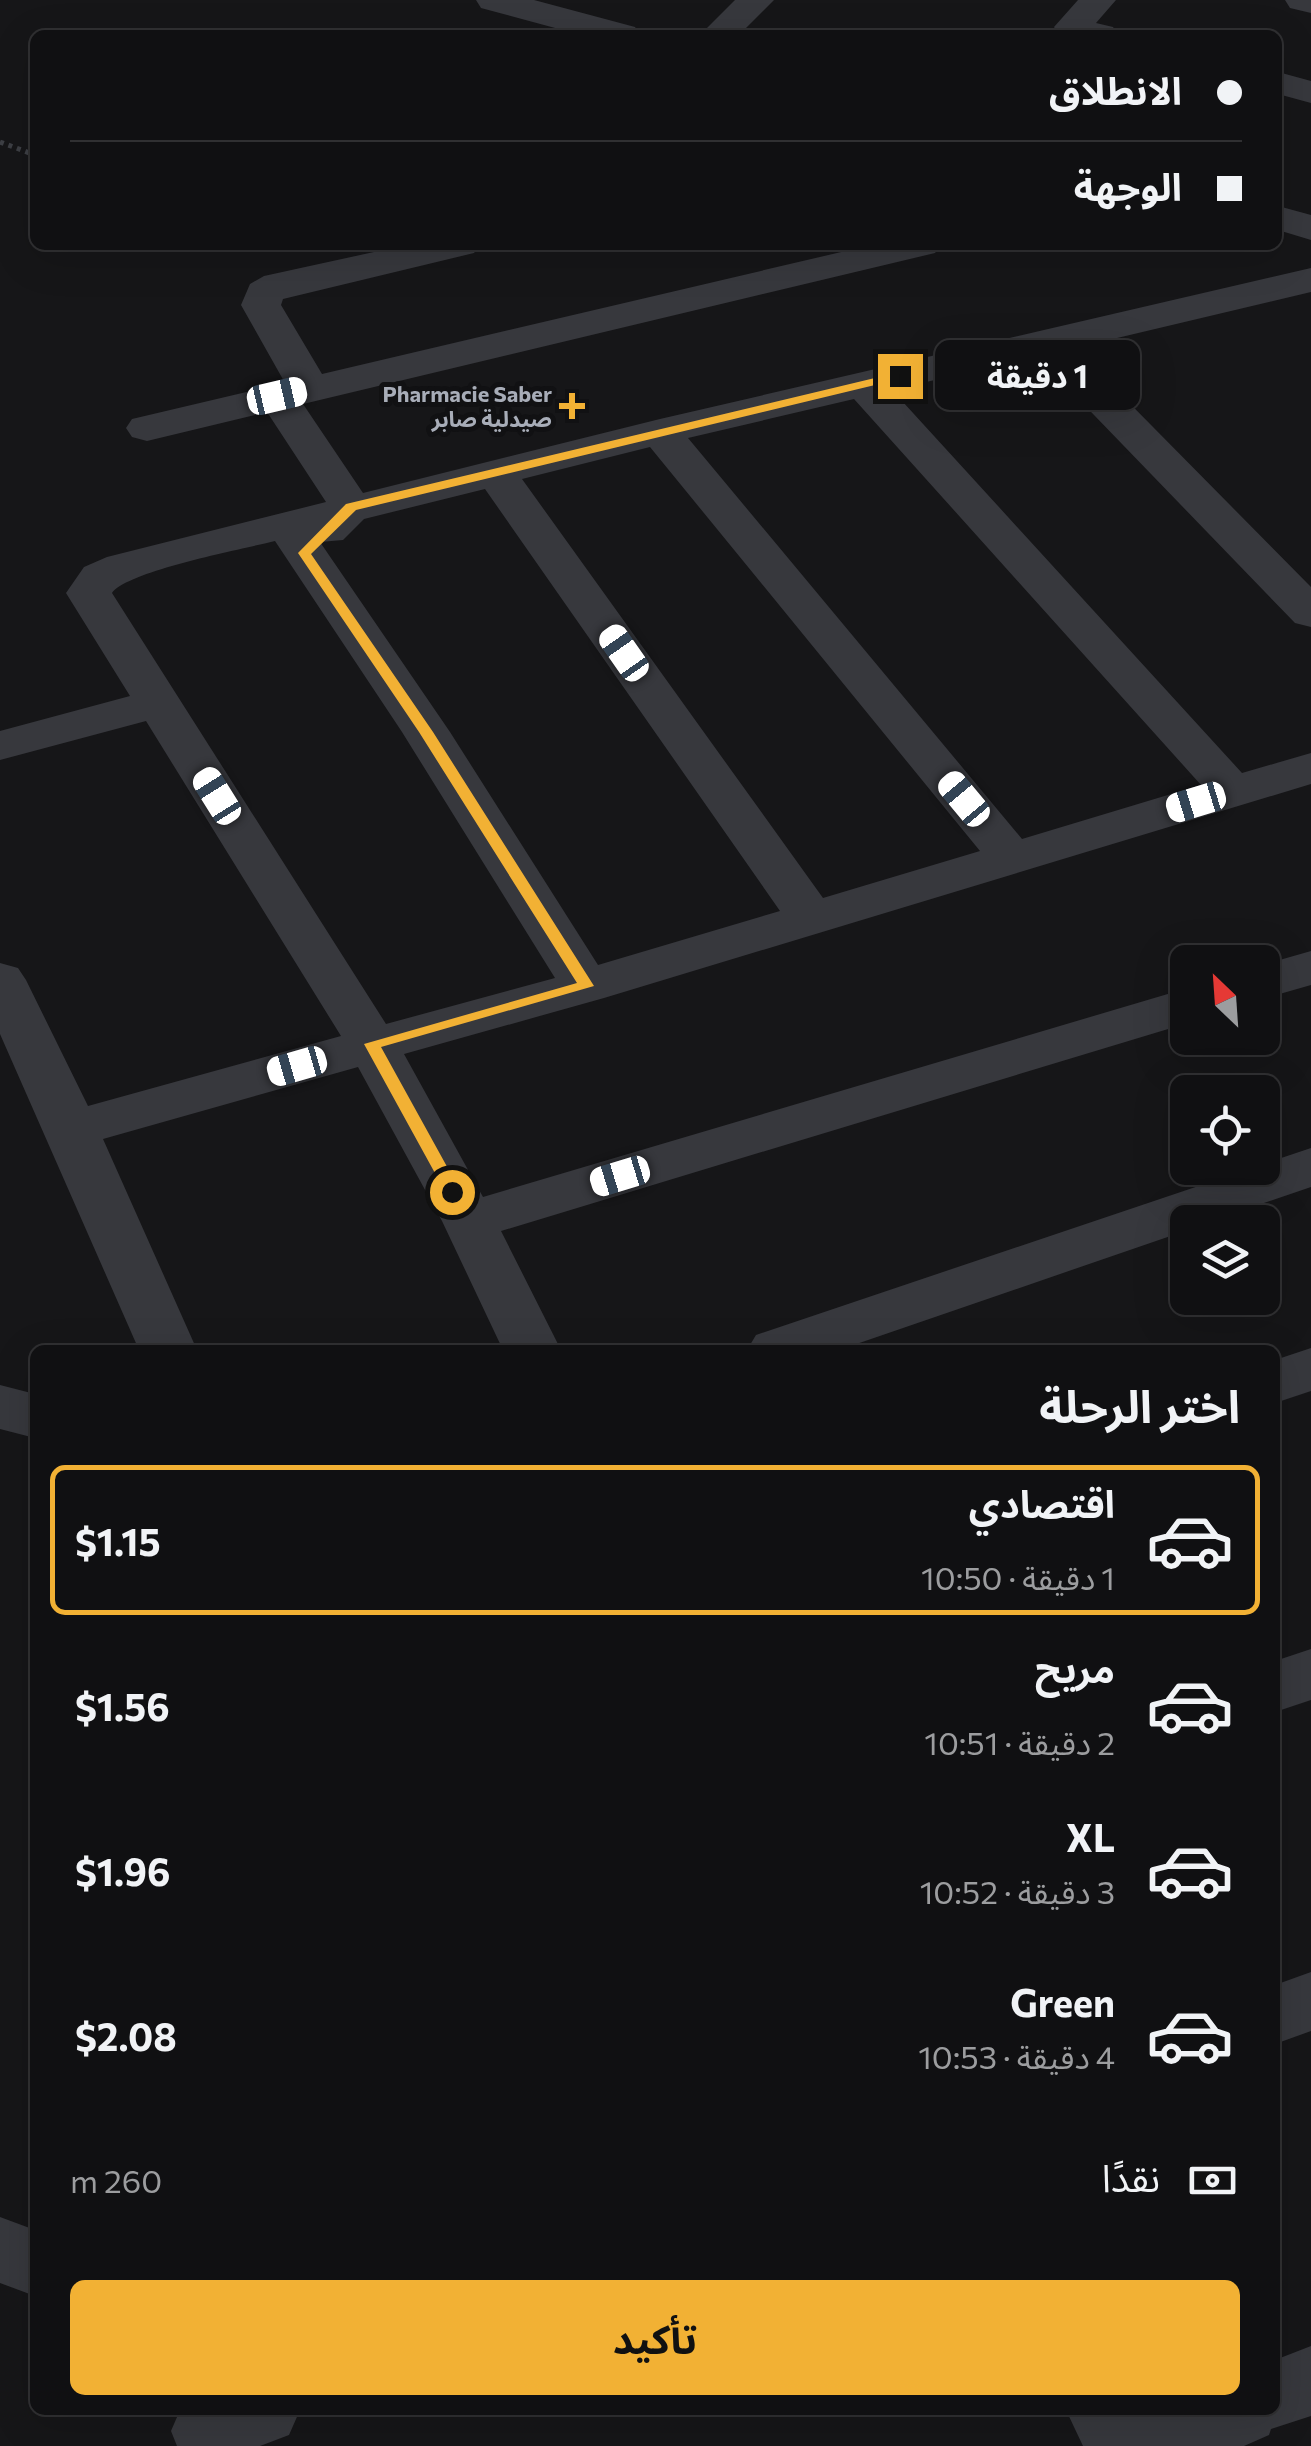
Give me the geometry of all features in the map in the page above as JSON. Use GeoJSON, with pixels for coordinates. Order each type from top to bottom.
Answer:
{"type":"FeatureCollection","features":[{"type":"Feature","properties":{"kind":"street"},"geometry":{"type":"LineString","coordinates":[[494,0],[604,30]]}},
{"type":"Feature","properties":{"kind":"street"},"geometry":{"type":"LineString","coordinates":[[723,30],[756,0]]}},
{"type":"Feature","properties":{"kind":"street"},"geometry":{"type":"LineString","coordinates":[[1080,30],[1072,28],[1098,0]]}},
{"type":"Feature","properties":{"kind":"street"},"geometry":{"type":"LineString","coordinates":[[1302,0],[1311,2]]}},
{"type":"Feature","properties":{"kind":"street"},"geometry":{"type":"LineString","coordinates":[[1282,84],[1311,92]]}},
{"type":"Feature","properties":{"kind":"street"},"geometry":{"type":"LineString","coordinates":[[1282,219],[1311,228]]}},
{"type":"Feature","properties":{"kind":"street"},"geometry":{"type":"LineString","coordinates":[[351,507],[294,392],[261,306],[264,294],[278,285],[437,250]]}},
{"type":"Feature","properties":{"kind":"street"},"geometry":{"type":"LineString","coordinates":[[147,428],[900,250]]}},
{"type":"Feature","properties":{"kind":"street"},"geometry":{"type":"LineString","coordinates":[[530,1345],[469,1221],[372,1044],[89,593],[100,577],[122,566],[295,538],[351,507],[1290,285],[1311,325]]}},
{"type":"Feature","properties":{"kind":"street"},"geometry":{"type":"LineString","coordinates":[[1045,341],[1311,612]]}},
{"type":"Feature","properties":{"kind":"street"},"geometry":{"type":"LineString","coordinates":[[863,384],[1233,792]]}},
{"type":"Feature","properties":{"kind":"street"},"geometry":{"type":"LineString","coordinates":[[660,432],[1012,858]]}},
{"type":"Feature","properties":{"kind":"street"},"geometry":{"type":"LineString","coordinates":[[496,472],[811,918]]}},
{"type":"Feature","properties":{"kind":"street"},"geometry":{"type":"LineString","coordinates":[[295,538],[426,732],[586,986]]}},
{"type":"Feature","properties":{"kind":"street"},"geometry":{"type":"LineString","coordinates":[[0,746],[159,703]]}},
{"type":"Feature","properties":{"kind":"street"},"geometry":{"type":"LineString","coordinates":[[72,1129],[586,986],[1310,769]]}},
{"type":"Feature","properties":{"kind":"street"},"geometry":{"type":"LineString","coordinates":[[1280,977],[1311,968]]}},
{"type":"Feature","properties":{"kind":"street"},"geometry":{"type":"LineString","coordinates":[[0,980],[72,1129],[166,1345]]}},
{"type":"Feature","properties":{"kind":"street"},"geometry":{"type":"LineString","coordinates":[[469,1221],[1170,1010]]}},
{"type":"Feature","properties":{"kind":"street"},"geometry":{"type":"LineString","coordinates":[[791,1345],[1311,1167]]}},
{"type":"Feature","properties":{"kind":"street"},"geometry":{"type":"LineString","coordinates":[[1280,1380],[1311,1369]]}},
{"type":"Feature","properties":{"kind":"street"},"geometry":{"type":"LineString","coordinates":[[0,1407],[30,1415]]}},
{"type":"Feature","properties":{"kind":"street"},"geometry":{"type":"LineString","coordinates":[[1280,1684],[1311,1674]]}},
{"type":"Feature","properties":{"kind":"street"},"geometry":{"type":"LineString","coordinates":[[1280,2014],[1311,2001]]}},
{"type":"Feature","properties":{"kind":"street"},"geometry":{"type":"LineString","coordinates":[[0,2250],[30,2261]]}},
{"type":"Feature","properties":{"kind":"street"},"geometry":{"type":"LineString","coordinates":[[1280,2394],[1311,2380]]}},
{"type":"Feature","properties":{"kind":"street"},"geometry":{"type":"LineString","coordinates":[[1106,2415],[1122,2446]]}},
{"type":"Feature","properties":{"kind":"street"},"geometry":{"type":"LineString","coordinates":[[1162,2446],[1232,2415]]}},
{"type":"Feature","properties":{"kind":"path"},"geometry":{"type":"LineString","coordinates":[[0,142],[30,153]]}},
{"type":"Feature","properties":{"kind":"place","name":"Pharmacie Saber صيدلية صابر"},"geometry":{"type":"Point","coordinates":[572,406]}},
{"type":"Feature","properties":{"kind":"route"},"geometry":{"type":"LineString","coordinates":[[452,1192],[372,1044],[586,986],[426,732],[304,553],[351,507],[900,376]]}}]}
